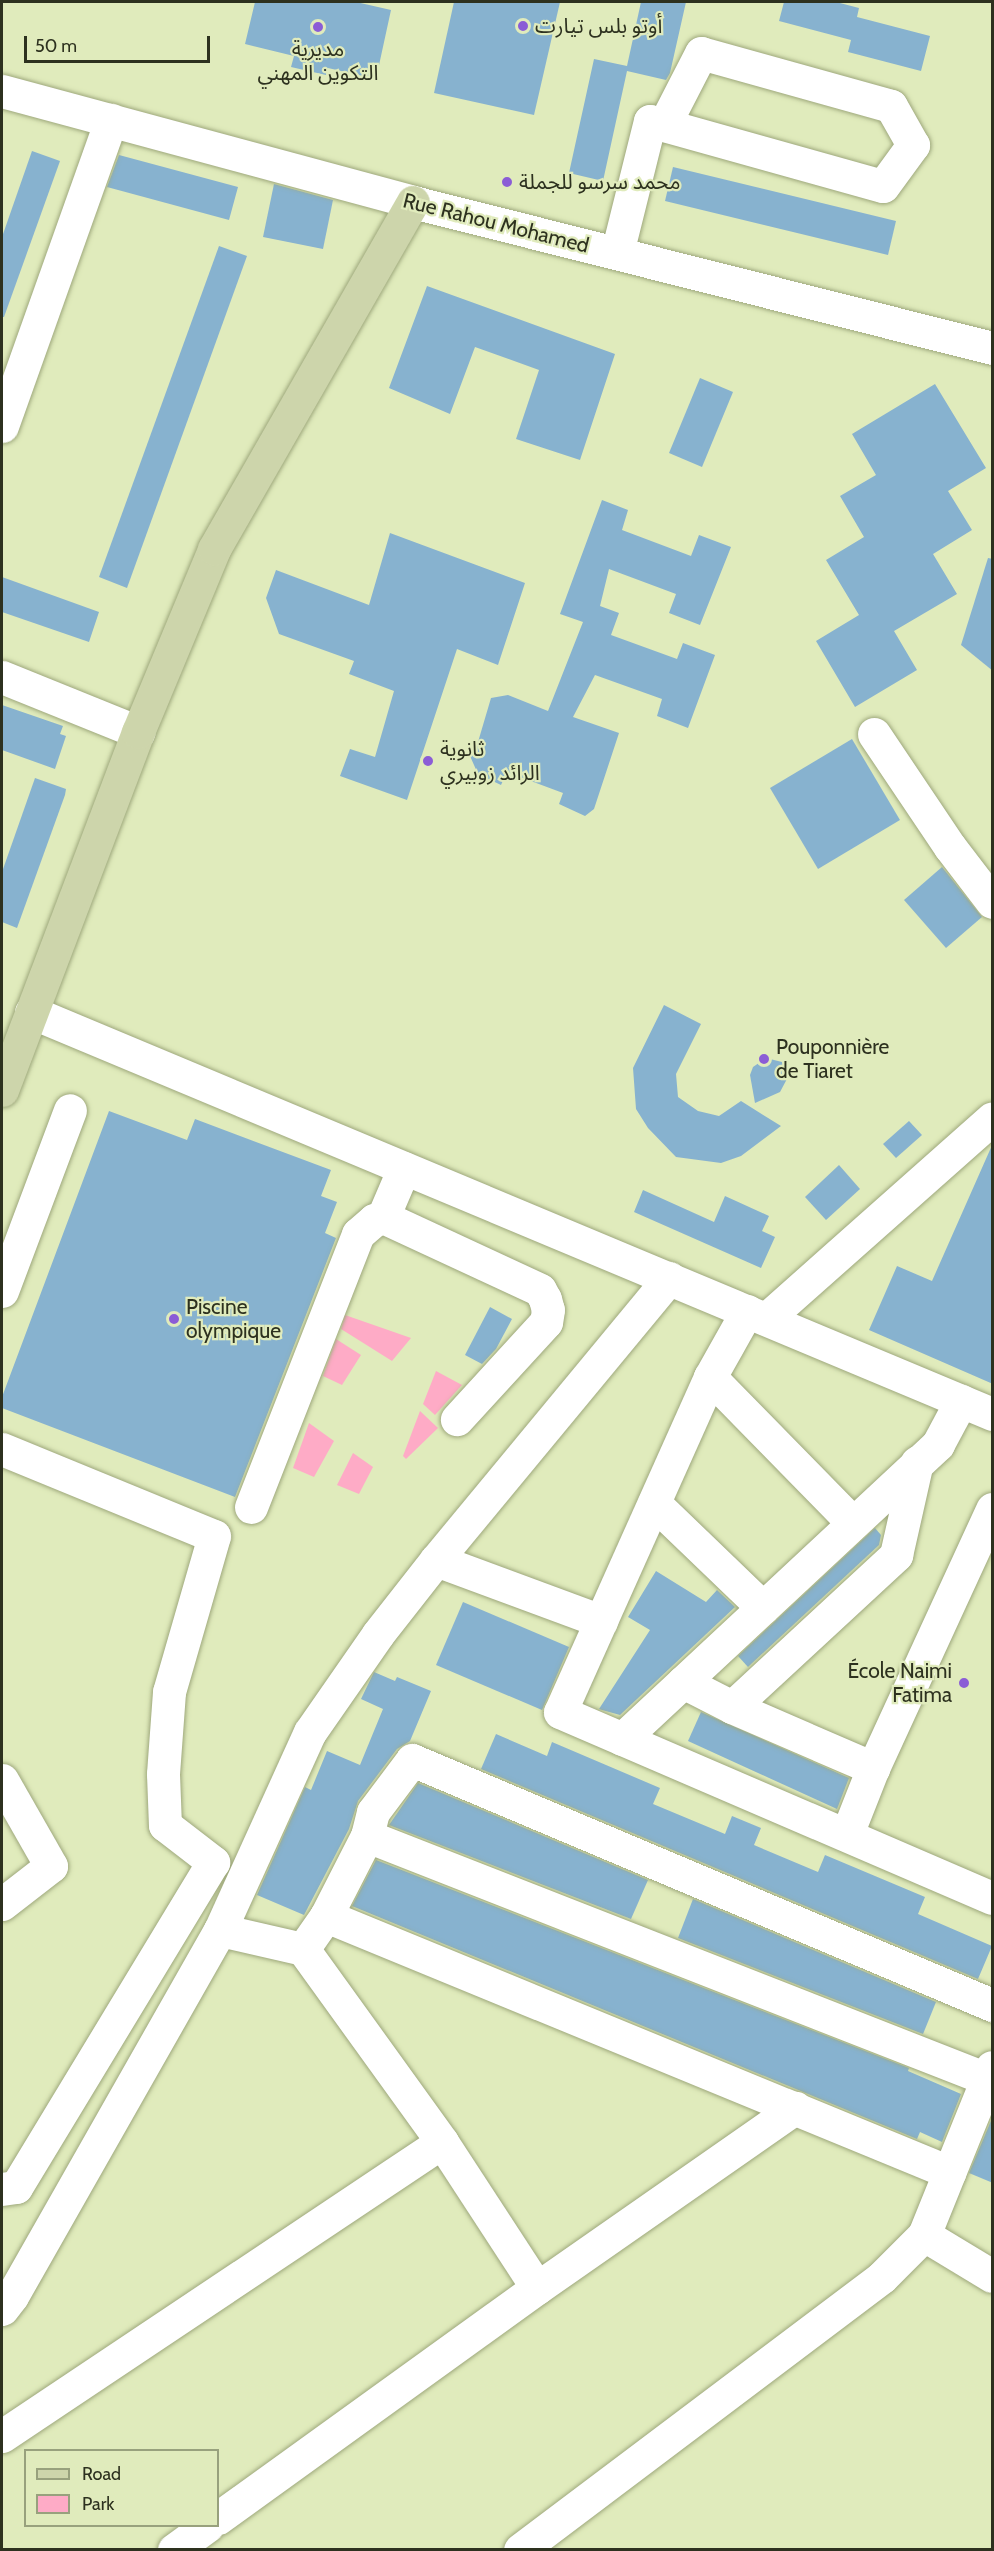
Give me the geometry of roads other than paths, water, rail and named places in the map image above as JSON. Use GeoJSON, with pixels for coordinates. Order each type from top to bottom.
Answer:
{"type":"FeatureCollection","features":[{"type":"Feature","properties":{"kind":"main road"},"geometry":{"type":"LineString","coordinates":[[3,1082],[138,732],[214,549],[413,202]]}},
{"type":"Feature","properties":{"kind":"street"},"geometry":{"type":"LineString","coordinates":[[617,253],[650,122],[883,186],[913,145],[891,106],[700,53],[664,125]]}},
{"type":"Feature","properties":{"kind":"street","name":"Rue Rahou Mohamed"},"geometry":{"type":"LineString","coordinates":[[2,91],[413,202],[993,348]]}},
{"type":"Feature","properties":{"kind":"street"},"geometry":{"type":"LineString","coordinates":[[2,426],[111,120]]}},
{"type":"Feature","properties":{"kind":"street"},"geometry":{"type":"LineString","coordinates":[[2,676],[138,732]]}},
{"type":"Feature","properties":{"kind":"street"},"geometry":{"type":"LineString","coordinates":[[874,734],[950,847],[993,902]]}},
{"type":"Feature","properties":{"kind":"street"},"geometry":{"type":"LineString","coordinates":[[31,1012],[984,1409]]}},
{"type":"Feature","properties":{"kind":"street"},"geometry":{"type":"LineString","coordinates":[[2,1291],[10,1241],[70,1110]]}},
{"type":"Feature","properties":{"kind":"street"},"geometry":{"type":"LineString","coordinates":[[993,1118],[756,1315],[710,1377],[560,1712],[993,1898]]}},
{"type":"Feature","properties":{"kind":"street"},"geometry":{"type":"LineString","coordinates":[[250,1507],[358,1234],[365,1225],[382,1217],[404,1168]]}},
{"type":"Feature","properties":{"kind":"street"},"geometry":{"type":"LineString","coordinates":[[382,1217],[540,1290],[545,1299],[548,1311],[546,1322],[457,1419]]}},
{"type":"Feature","properties":{"kind":"street"},"geometry":{"type":"LineString","coordinates":[[2,2309],[18,2286],[220,1930],[310,1732],[378,1634],[436,1560],[669,1278]]}},
{"type":"Feature","properties":{"kind":"street"},"geometry":{"type":"LineString","coordinates":[[710,1377],[853,1523]]}},
{"type":"Feature","properties":{"kind":"street"},"geometry":{"type":"LineString","coordinates":[[622,1739],[917,1462],[984,1409]]}},
{"type":"Feature","properties":{"kind":"street"},"geometry":{"type":"LineString","coordinates":[[2,1449],[214,1536],[169,1692],[163,1774],[165,1825],[213,1862],[16,2187],[2,2189]]}},
{"type":"Feature","properties":{"kind":"street"},"geometry":{"type":"LineString","coordinates":[[732,1707],[896,1555],[917,1462]]}},
{"type":"Feature","properties":{"kind":"street"},"geometry":{"type":"LineString","coordinates":[[654,1503],[762,1608]]}},
{"type":"Feature","properties":{"kind":"street"},"geometry":{"type":"LineString","coordinates":[[847,1834],[873,1768],[993,1509]]}},
{"type":"Feature","properties":{"kind":"street"},"geometry":{"type":"LineString","coordinates":[[436,1560],[601,1621]]}},
{"type":"Feature","properties":{"kind":"street"},"geometry":{"type":"LineString","coordinates":[[683,1682],[732,1707],[873,1768]]}},
{"type":"Feature","properties":{"kind":"street"},"geometry":{"type":"LineString","coordinates":[[303,1949],[326,1916],[367,1836],[373,1812],[412,1760],[993,2005]]}},
{"type":"Feature","properties":{"kind":"street"},"geometry":{"type":"LineString","coordinates":[[2,1780],[51,1866],[2,1904]]}},
{"type":"Feature","properties":{"kind":"street"},"geometry":{"type":"LineString","coordinates":[[367,1836],[990,2073],[924,2235],[882,2277],[520,2550]]}},
{"type":"Feature","properties":{"kind":"street"},"geometry":{"type":"LineString","coordinates":[[326,1916],[949,2172]]}},
{"type":"Feature","properties":{"kind":"street"},"geometry":{"type":"LineString","coordinates":[[220,1930],[303,1949],[442,2142],[537,2288]]}},
{"type":"Feature","properties":{"kind":"street"},"geometry":{"type":"LineString","coordinates":[[219,2517],[537,2288],[795,2108]]}},
{"type":"Feature","properties":{"kind":"street"},"geometry":{"type":"LineString","coordinates":[[2,2436],[442,2142]]}},
{"type":"Feature","properties":{"kind":"street"},"geometry":{"type":"LineString","coordinates":[[924,2235],[993,2276]]}},
{"type":"Feature","properties":{"kind":"street"},"geometry":{"type":"LineString","coordinates":[[174,2550],[206,2527]]}},
{"type":"Feature","properties":{"kind":"place","name":"أوتو بلس تيارت"},"geometry":{"type":"Point","coordinates":[523,26]}},
{"type":"Feature","properties":{"kind":"place","name":"مديرية التكوين المهني"},"geometry":{"type":"Point","coordinates":[318,27]}},
{"type":"Feature","properties":{"kind":"place","name":"محمد سرسو للجملة"},"geometry":{"type":"Point","coordinates":[507,182]}},
{"type":"Feature","properties":{"kind":"place","name":"ثانوية الرائد زوبيري"},"geometry":{"type":"Point","coordinates":[428,761]}},
{"type":"Feature","properties":{"kind":"place","name":"Pouponnière de Tiaret"},"geometry":{"type":"Point","coordinates":[764,1059]}},
{"type":"Feature","properties":{"kind":"place","name":"Piscine olympique"},"geometry":{"type":"Point","coordinates":[174,1319]}},
{"type":"Feature","properties":{"kind":"place","name":"École Naimi Fatima"},"geometry":{"type":"Point","coordinates":[964,1683]}}]}
